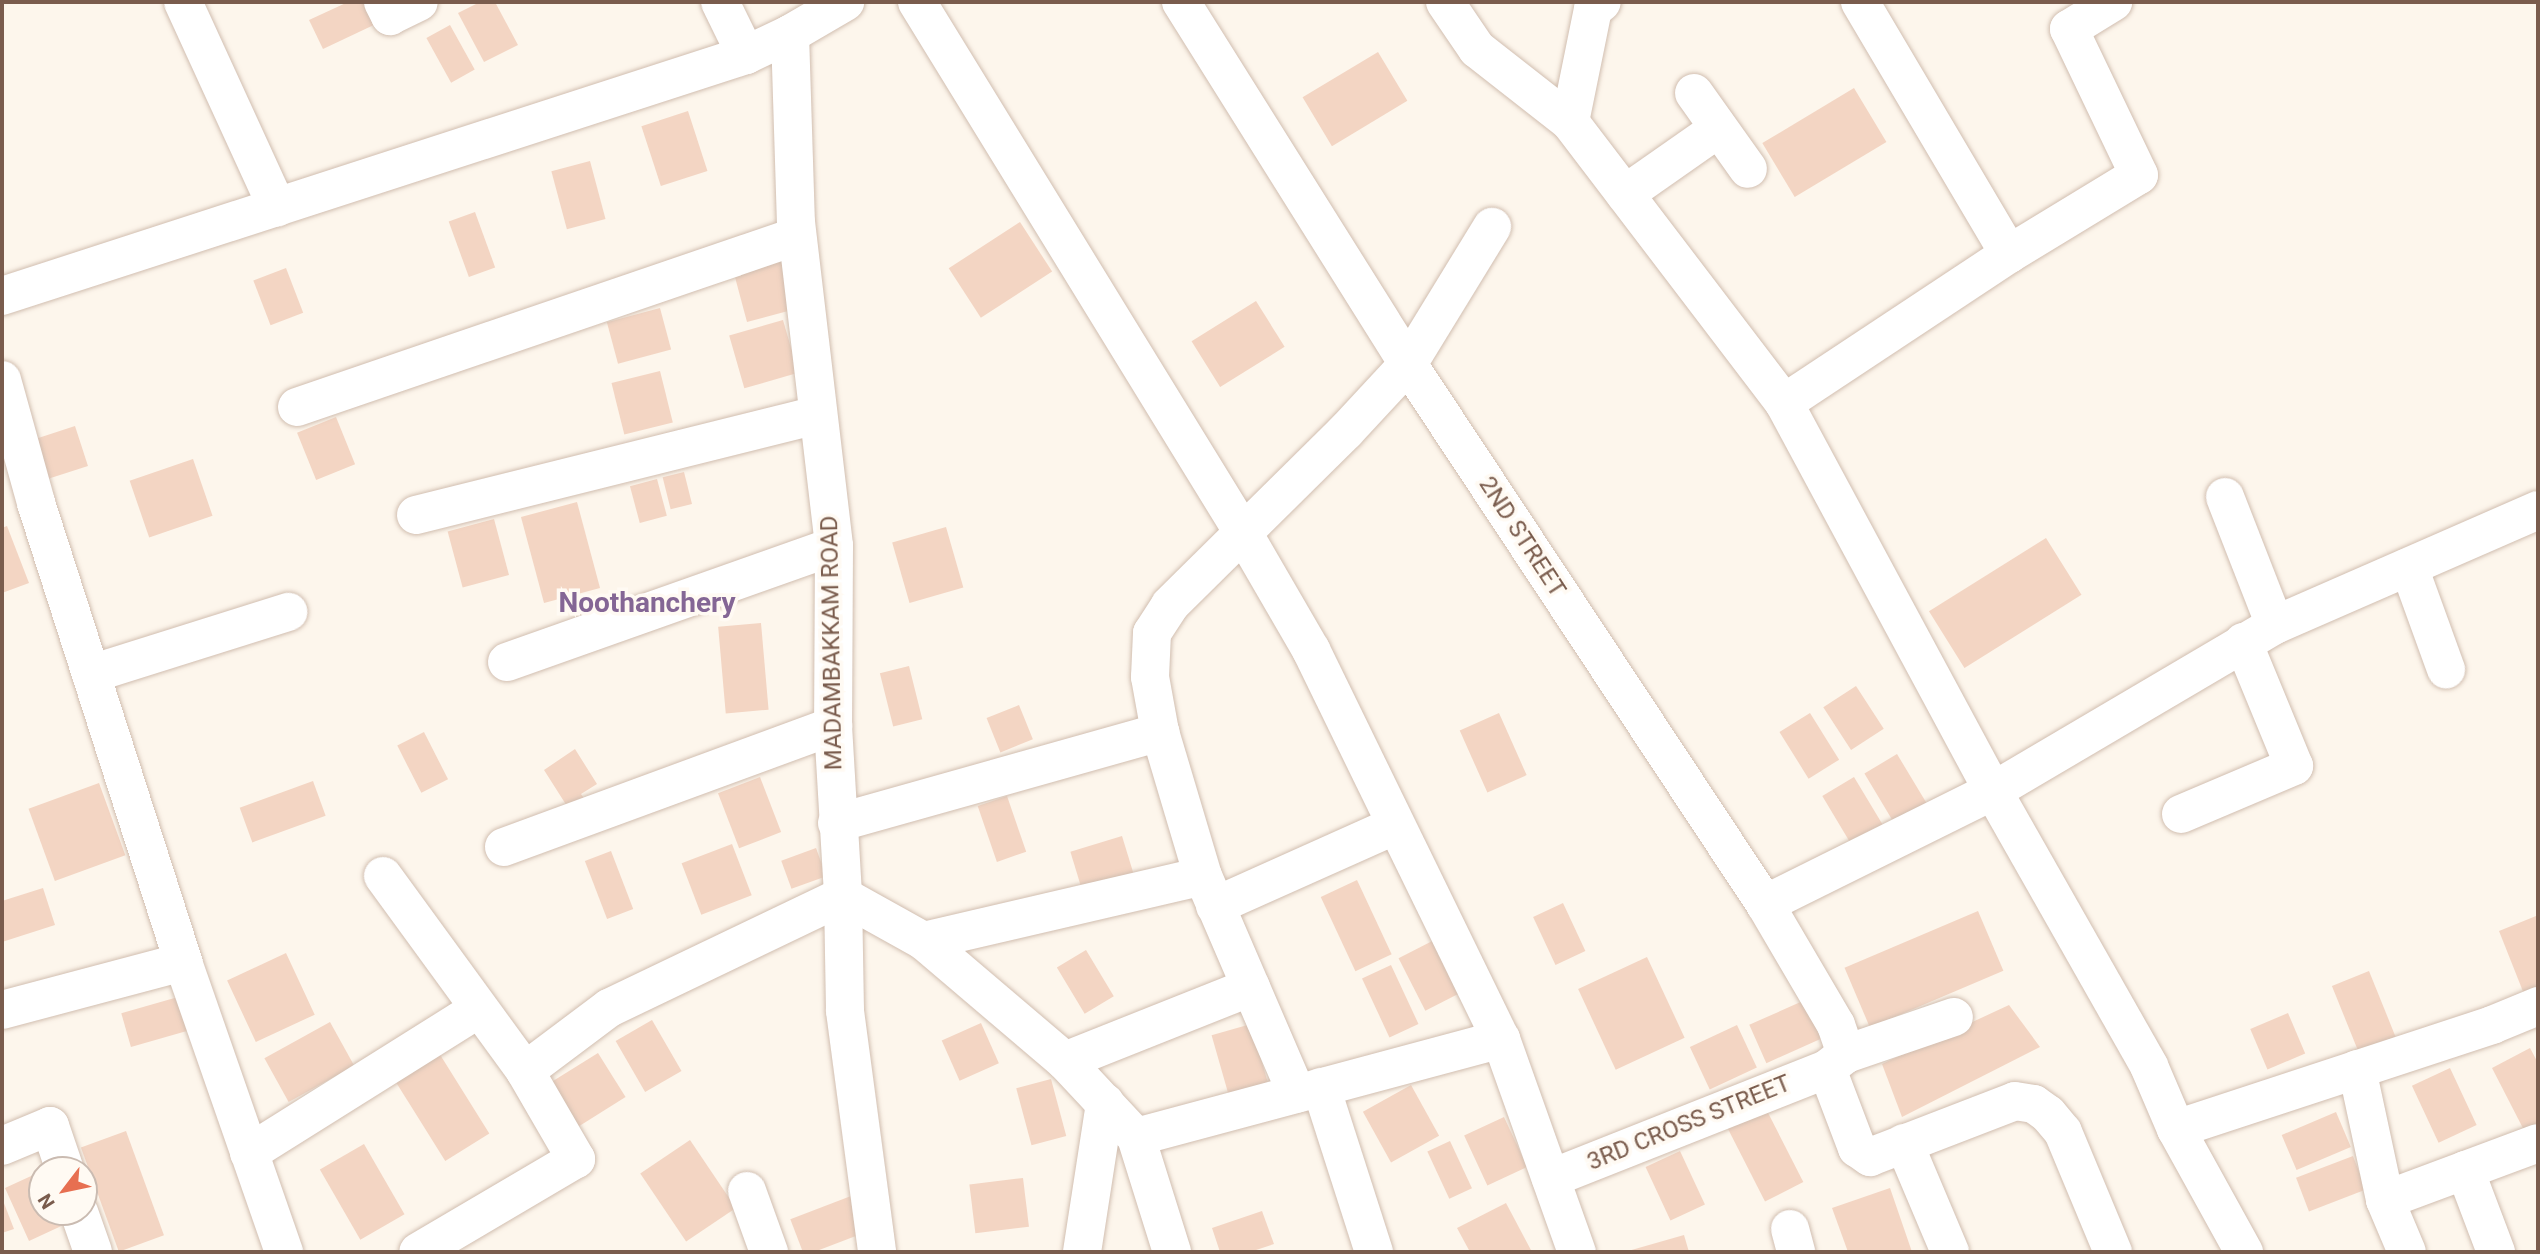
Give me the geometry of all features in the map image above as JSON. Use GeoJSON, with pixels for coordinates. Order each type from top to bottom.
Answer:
{"type":"FeatureCollection","features":[{"type":"Feature","properties":{"kind":"street"},"geometry":{"type":"LineString","coordinates":[[183,2],[277,207]]}},
{"type":"Feature","properties":{"kind":"street"},"geometry":{"type":"LineString","coordinates":[[383,2],[390,16],[419,2]]}},
{"type":"Feature","properties":{"kind":"street"},"geometry":{"type":"LineString","coordinates":[[720,2],[746,55]]}},
{"type":"Feature","properties":{"kind":"street"},"geometry":{"type":"LineString","coordinates":[[2,296],[746,55],[790,34],[845,2]]}},
{"type":"Feature","properties":{"kind":"street"},"geometry":{"type":"LineString","coordinates":[[917,2],[1242,531],[1311,650],[1501,1039],[1577,1252]]}},
{"type":"Feature","properties":{"kind":"street","name":"2ND STREET"},"geometry":{"type":"LineString","coordinates":[[1181,2],[1408,364],[1765,904],[1836,1025],[1837,1061],[1857,1148],[1863,1155],[1875,1156],[1904,1143]]}},
{"type":"Feature","properties":{"kind":"street"},"geometry":{"type":"LineString","coordinates":[[1444,2],[1477,49],[1570,122],[1784,403],[1993,791],[2149,1066],[2176,1129],[2244,1252]]}},
{"type":"Feature","properties":{"kind":"street"},"geometry":{"type":"LineString","coordinates":[[1570,122],[1593,9],[1602,2]]}},
{"type":"Feature","properties":{"kind":"street"},"geometry":{"type":"LineString","coordinates":[[1860,2],[2009,254]]}},
{"type":"Feature","properties":{"kind":"street"},"geometry":{"type":"LineString","coordinates":[[1784,403],[2009,254],[2139,175],[2069,29],[2113,2]]}},
{"type":"Feature","properties":{"kind":"street","name":"MADAMBAKKAM ROAD"},"geometry":{"type":"LineString","coordinates":[[790,34],[797,236],[834,546],[833,726],[837,823],[844,896],[845,1011],[877,1252]]}},
{"type":"Feature","properties":{"kind":"street"},"geometry":{"type":"LineString","coordinates":[[1694,93],[1748,169]]}},
{"type":"Feature","properties":{"kind":"street"},"geometry":{"type":"LineString","coordinates":[[1625,194],[1718,129]]}},
{"type":"Feature","properties":{"kind":"street"},"geometry":{"type":"LineString","coordinates":[[1374,1252],[1309,1091],[1251,987],[1209,891],[1160,732],[1150,677],[1152,633],[1170,605],[1346,431],[1408,364],[1492,227]]}},
{"type":"Feature","properties":{"kind":"street"},"geometry":{"type":"LineString","coordinates":[[297,407],[797,236]]}},
{"type":"Feature","properties":{"kind":"street"},"geometry":{"type":"LineString","coordinates":[[2,380],[36,503],[183,962],[284,1252]]}},
{"type":"Feature","properties":{"kind":"street"},"geometry":{"type":"LineString","coordinates":[[416,515],[817,415]]}},
{"type":"Feature","properties":{"kind":"street"},"geometry":{"type":"LineString","coordinates":[[2181,814],[2294,765],[2225,497]]}},
{"type":"Feature","properties":{"kind":"street"},"geometry":{"type":"LineString","coordinates":[[1765,904],[1993,791],[2259,633],[2538,510]]}},
{"type":"Feature","properties":{"kind":"street"},"geometry":{"type":"LineString","coordinates":[[507,662],[834,546]]}},
{"type":"Feature","properties":{"kind":"street"},"geometry":{"type":"LineString","coordinates":[[2409,567],[2446,669]]}},
{"type":"Feature","properties":{"kind":"street"},"geometry":{"type":"LineString","coordinates":[[91,674],[288,612]]}},
{"type":"Feature","properties":{"kind":"street"},"geometry":{"type":"LineString","coordinates":[[504,847],[833,726]]}},
{"type":"Feature","properties":{"kind":"street"},"geometry":{"type":"LineString","coordinates":[[837,823],[1160,732]]}},
{"type":"Feature","properties":{"kind":"street"},"geometry":{"type":"LineString","coordinates":[[925,941],[1209,891],[1396,825]]}},
{"type":"Feature","properties":{"kind":"street"},"geometry":{"type":"LineString","coordinates":[[383,876],[525,1072],[576,1159],[418,1252]]}},
{"type":"Feature","properties":{"kind":"street"},"geometry":{"type":"LineString","coordinates":[[525,1072],[609,1008],[844,896],[925,941],[1065,1061],[1105,1103],[1136,1137],[1172,1252]]}},
{"type":"Feature","properties":{"kind":"street"},"geometry":{"type":"LineString","coordinates":[[2,1010],[183,962]]}},
{"type":"Feature","properties":{"kind":"street"},"geometry":{"type":"LineString","coordinates":[[1065,1061],[1251,987]]}},
{"type":"Feature","properties":{"kind":"street"},"geometry":{"type":"LineString","coordinates":[[2176,1129],[2491,1025],[2538,1006]]}},
{"type":"Feature","properties":{"kind":"street"},"geometry":{"type":"LineString","coordinates":[[249,1153],[479,1009]]}},
{"type":"Feature","properties":{"kind":"street","name":"3RD CROSS STREET"},"geometry":{"type":"LineString","coordinates":[[1550,1178],[1837,1061],[1954,1017]]}},
{"type":"Feature","properties":{"kind":"street"},"geometry":{"type":"LineString","coordinates":[[1136,1137],[1501,1039]]}},
{"type":"Feature","properties":{"kind":"street"},"geometry":{"type":"LineString","coordinates":[[2357,1069],[2385,1200],[2407,1252]]}},
{"type":"Feature","properties":{"kind":"street"},"geometry":{"type":"LineString","coordinates":[[1950,1252],[1904,1143],[2015,1101],[2034,1104],[2048,1114],[2063,1132],[2113,1252]]}},
{"type":"Feature","properties":{"kind":"street"},"geometry":{"type":"LineString","coordinates":[[1082,1252],[1105,1103]]}},
{"type":"Feature","properties":{"kind":"street"},"geometry":{"type":"LineString","coordinates":[[2,1146],[50,1126],[60,1156]]}},
{"type":"Feature","properties":{"kind":"street"},"geometry":{"type":"LineString","coordinates":[[2385,1200],[2538,1143]]}},
{"type":"Feature","properties":{"kind":"street"},"geometry":{"type":"LineString","coordinates":[[2465,1170],[2496,1252]]}},
{"type":"Feature","properties":{"kind":"street"},"geometry":{"type":"LineString","coordinates":[[747,1191],[769,1252]]}},
{"type":"Feature","properties":{"kind":"street"},"geometry":{"type":"LineString","coordinates":[[84,1226],[93,1252]]}},
{"type":"Feature","properties":{"kind":"building"},"geometry":{"type":"Polygon","coordinates":[[[348,2],[368,2],[378,23],[323,49],[309,20],[348,2]]]}},
{"type":"Feature","properties":{"kind":"building"},"geometry":{"type":"Polygon","coordinates":[[[480,2],[495,2],[518,45],[484,62],[458,13],[480,2]]]}},
{"type":"Feature","properties":{"kind":"building"},"geometry":{"type":"Polygon","coordinates":[[[450,25],[475,70],[451,83],[426,38],[450,25]]]}},
{"type":"Feature","properties":{"kind":"building"},"geometry":{"type":"Polygon","coordinates":[[[1378,52],[1407,101],[1332,146],[1303,97],[1378,52]]]}},
{"type":"Feature","properties":{"kind":"building"},"geometry":{"type":"Polygon","coordinates":[[[1854,88],[1886,142],[1795,197],[1762,143],[1854,88]]]}},
{"type":"Feature","properties":{"kind":"building"},"geometry":{"type":"Polygon","coordinates":[[[688,111],[707,171],[661,186],[641,126],[688,111]]]}},
{"type":"Feature","properties":{"kind":"building"},"geometry":{"type":"Polygon","coordinates":[[[590,161],[606,219],[567,229],[551,171],[590,161]]]}},
{"type":"Feature","properties":{"kind":"building"},"geometry":{"type":"Polygon","coordinates":[[[475,212],[495,267],[469,277],[449,222],[475,212]]]}},
{"type":"Feature","properties":{"kind":"building"},"geometry":{"type":"Polygon","coordinates":[[[1020,222],[1052,271],[981,318],[949,268],[1020,222]]]}},
{"type":"Feature","properties":{"kind":"building"},"geometry":{"type":"Polygon","coordinates":[[[785,259],[798,308],[747,322],[734,273],[785,259]]]}},
{"type":"Feature","properties":{"kind":"building"},"geometry":{"type":"Polygon","coordinates":[[[286,268],[303,313],[271,325],[253,281],[286,268]]]}},
{"type":"Feature","properties":{"kind":"building"},"geometry":{"type":"Polygon","coordinates":[[[1256,301],[1285,347],[1220,387],[1192,341],[1256,301]]]}},
{"type":"Feature","properties":{"kind":"building"},"geometry":{"type":"Polygon","coordinates":[[[660,308],[671,350],[618,364],[607,322],[660,308]]]}},
{"type":"Feature","properties":{"kind":"building"},"geometry":{"type":"Polygon","coordinates":[[[783,320],[798,373],[744,388],[729,335],[783,320]]]}},
{"type":"Feature","properties":{"kind":"building"},"geometry":{"type":"Polygon","coordinates":[[[660,371],[673,422],[624,435],[611,383],[660,371]]]}},
{"type":"Feature","properties":{"kind":"building"},"geometry":{"type":"Polygon","coordinates":[[[336,417],[355,464],[316,480],[297,433],[336,417]]]}},
{"type":"Feature","properties":{"kind":"building"},"geometry":{"type":"Polygon","coordinates":[[[75,426],[88,466],[41,481],[28,441],[75,426]]]}},
{"type":"Feature","properties":{"kind":"building"},"geometry":{"type":"Polygon","coordinates":[[[193,459],[213,516],[149,538],[130,481],[193,459]]]}},
{"type":"Feature","properties":{"kind":"building"},"geometry":{"type":"Polygon","coordinates":[[[684,472],[692,504],[671,509],[663,477],[684,472]]]}},
{"type":"Feature","properties":{"kind":"building"},"geometry":{"type":"Polygon","coordinates":[[[657,479],[667,516],[640,523],[630,486],[657,479]]]}},
{"type":"Feature","properties":{"kind":"building"},"geometry":{"type":"Polygon","coordinates":[[[577,502],[600,588],[544,603],[521,517],[577,502]]]}},
{"type":"Feature","properties":{"kind":"building"},"geometry":{"type":"Polygon","coordinates":[[[494,519],[509,575],[463,587],[448,531],[494,519]]]}},
{"type":"Feature","properties":{"kind":"building"},"geometry":{"type":"Polygon","coordinates":[[[7,526],[29,583],[2,593],[2,528],[7,526]]]}},
{"type":"Feature","properties":{"kind":"building"},"geometry":{"type":"Polygon","coordinates":[[[946,527],[963,588],[910,603],[892,542],[946,527]]]}},
{"type":"Feature","properties":{"kind":"building"},"geometry":{"type":"Polygon","coordinates":[[[2046,538],[2082,595],[1964,668],[1929,611],[2046,538]]]}},
{"type":"Feature","properties":{"kind":"building"},"geometry":{"type":"Polygon","coordinates":[[[761,623],[769,710],[726,713],[718,627],[761,623]]]}},
{"type":"Feature","properties":{"kind":"building"},"geometry":{"type":"Polygon","coordinates":[[[909,666],[922,719],[893,727],[880,673],[909,666]]]}},
{"type":"Feature","properties":{"kind":"building"},"geometry":{"type":"Polygon","coordinates":[[[1856,686],[1884,729],[1851,750],[1823,707],[1856,686]]]}},
{"type":"Feature","properties":{"kind":"building"},"geometry":{"type":"Polygon","coordinates":[[[1019,705],[1033,739],[1000,752],[987,718],[1019,705]]]}},
{"type":"Feature","properties":{"kind":"building"},"geometry":{"type":"Polygon","coordinates":[[[1499,713],[1527,775],[1487,793],[1460,730],[1499,713]]]}},
{"type":"Feature","properties":{"kind":"building"},"geometry":{"type":"Polygon","coordinates":[[[1810,713],[1839,760],[1809,779],[1779,732],[1810,713]]]}},
{"type":"Feature","properties":{"kind":"building"},"geometry":{"type":"Polygon","coordinates":[[[424,732],[448,779],[421,793],[397,746],[424,732]]]}},
{"type":"Feature","properties":{"kind":"building"},"geometry":{"type":"Polygon","coordinates":[[[575,749],[597,784],[581,794],[588,804],[572,814],[544,770],[575,749]]]}},
{"type":"Feature","properties":{"kind":"building"},"geometry":{"type":"Polygon","coordinates":[[[1897,754],[1931,811],[1898,830],[1864,774],[1897,754]]]}},
{"type":"Feature","properties":{"kind":"building"},"geometry":{"type":"Polygon","coordinates":[[[760,777],[781,832],[739,848],[718,793],[760,777]]]}},
{"type":"Feature","properties":{"kind":"building"},"geometry":{"type":"Polygon","coordinates":[[[1854,777],[1888,834],[1856,853],[1822,796],[1854,777]]]}},
{"type":"Feature","properties":{"kind":"building"},"geometry":{"type":"Polygon","coordinates":[[[313,781],[326,816],[252,842],[240,808],[313,781]]]}},
{"type":"Feature","properties":{"kind":"building"},"geometry":{"type":"Polygon","coordinates":[[[99,783],[125,855],[55,881],[29,809],[99,783]]]}},
{"type":"Feature","properties":{"kind":"building"},"geometry":{"type":"Polygon","coordinates":[[[1007,796],[1026,852],[997,862],[978,806],[1007,796]]]}},
{"type":"Feature","properties":{"kind":"building"},"geometry":{"type":"Polygon","coordinates":[[[1122,836],[1135,879],[1084,895],[1070,852],[1122,836]]]}},
{"type":"Feature","properties":{"kind":"building"},"geometry":{"type":"Polygon","coordinates":[[[732,844],[752,895],[701,915],[682,863],[732,844]]]}},
{"type":"Feature","properties":{"kind":"building"},"geometry":{"type":"Polygon","coordinates":[[[816,848],[826,876],[791,889],[781,861],[816,848]]]}},
{"type":"Feature","properties":{"kind":"building"},"geometry":{"type":"Polygon","coordinates":[[[611,851],[633,909],[607,919],[585,861],[611,851]]]}},
{"type":"Feature","properties":{"kind":"building"},"geometry":{"type":"Polygon","coordinates":[[[1357,880],[1392,954],[1355,971],[1321,897],[1357,880]]]}},
{"type":"Feature","properties":{"kind":"building"},"geometry":{"type":"Polygon","coordinates":[[[43,888],[55,925],[2,942],[2,901],[43,888]]]}},
{"type":"Feature","properties":{"kind":"building"},"geometry":{"type":"Polygon","coordinates":[[[1563,903],[1585,951],[1555,965],[1533,917],[1563,903]]]}},
{"type":"Feature","properties":{"kind":"building"},"geometry":{"type":"Polygon","coordinates":[[[1978,911],[2003,971],[1870,1027],[1845,968],[1978,911]]]}},
{"type":"Feature","properties":{"kind":"building"},"geometry":{"type":"Polygon","coordinates":[[[2536,916],[2538,989],[2524,994],[2499,931],[2536,916]]]}},
{"type":"Feature","properties":{"kind":"building"},"geometry":{"type":"Polygon","coordinates":[[[1444,935],[1471,988],[1425,1011],[1399,958],[1444,935]]]}},
{"type":"Feature","properties":{"kind":"building"},"geometry":{"type":"Polygon","coordinates":[[[1086,950],[1114,996],[1085,1014],[1057,968],[1086,950]]]}},
{"type":"Feature","properties":{"kind":"building"},"geometry":{"type":"Polygon","coordinates":[[[286,953],[315,1015],[256,1042],[227,980],[286,953]]]}},
{"type":"Feature","properties":{"kind":"building"},"geometry":{"type":"Polygon","coordinates":[[[1647,957],[1685,1038],[1616,1070],[1578,989],[1647,957]]]}},
{"type":"Feature","properties":{"kind":"building"},"geometry":{"type":"Polygon","coordinates":[[[1391,965],[1418,1024],[1389,1037],[1362,979],[1391,965]]]}},
{"type":"Feature","properties":{"kind":"building"},"geometry":{"type":"Polygon","coordinates":[[[2369,971],[2396,1039],[2359,1054],[2332,986],[2369,971]]]}},
{"type":"Feature","properties":{"kind":"building"},"geometry":{"type":"Polygon","coordinates":[[[178,997],[188,1031],[131,1047],[121,1013],[178,997]]]}},
{"type":"Feature","properties":{"kind":"building"},"geometry":{"type":"Polygon","coordinates":[[[1805,1000],[1822,1038],[1766,1063],[1749,1025],[1805,1000]]]}},
{"type":"Feature","properties":{"kind":"building"},"geometry":{"type":"Polygon","coordinates":[[[2009,1005],[2040,1047],[1902,1117],[1882,1064],[2009,1005]]]}},
{"type":"Feature","properties":{"kind":"building"},"geometry":{"type":"Polygon","coordinates":[[[2288,1013],[2305,1054],[2267,1070],[2250,1029],[2288,1013]]]}},
{"type":"Feature","properties":{"kind":"building"},"geometry":{"type":"Polygon","coordinates":[[[652,1020],[682,1071],[645,1092],[616,1041],[652,1020]]]}},
{"type":"Feature","properties":{"kind":"building"},"geometry":{"type":"Polygon","coordinates":[[[330,1022],[354,1066],[289,1102],[264,1058],[330,1022]]]}},
{"type":"Feature","properties":{"kind":"building"},"geometry":{"type":"Polygon","coordinates":[[[981,1023],[999,1063],[960,1081],[942,1040],[981,1023]]]}},
{"type":"Feature","properties":{"kind":"building"},"geometry":{"type":"Polygon","coordinates":[[[1251,1024],[1268,1084],[1229,1095],[1212,1035],[1251,1024]]]}},
{"type":"Feature","properties":{"kind":"building"},"geometry":{"type":"Polygon","coordinates":[[[1737,1025],[1757,1068],[1710,1090],[1690,1047],[1737,1025]]]}},
{"type":"Feature","properties":{"kind":"building"},"geometry":{"type":"Polygon","coordinates":[[[2530,1048],[2538,1063],[2538,1133],[2528,1138],[2492,1068],[2530,1048]]]}},
{"type":"Feature","properties":{"kind":"building"},"geometry":{"type":"Polygon","coordinates":[[[439,1053],[489,1134],[445,1161],[395,1081],[439,1053]]]}},
{"type":"Feature","properties":{"kind":"building"},"geometry":{"type":"Polygon","coordinates":[[[598,1053],[626,1097],[573,1130],[545,1086],[598,1053]]]}},
{"type":"Feature","properties":{"kind":"building"},"geometry":{"type":"Polygon","coordinates":[[[2450,1068],[2477,1125],[2439,1143],[2412,1086],[2450,1068]]]}},
{"type":"Feature","properties":{"kind":"building"},"geometry":{"type":"Polygon","coordinates":[[[1051,1079],[1066,1136],[1031,1145],[1016,1088],[1051,1079]]]}},
{"type":"Feature","properties":{"kind":"building"},"geometry":{"type":"Polygon","coordinates":[[[1411,1085],[1439,1136],[1391,1162],[1363,1112],[1411,1085]]]}},
{"type":"Feature","properties":{"kind":"building"},"geometry":{"type":"Polygon","coordinates":[[[1762,1101],[1803,1182],[1765,1202],[1724,1121],[1762,1101]]]}},
{"type":"Feature","properties":{"kind":"building"},"geometry":{"type":"Polygon","coordinates":[[[2336,1112],[2351,1147],[2297,1170],[2282,1135],[2336,1112]]]}},
{"type":"Feature","properties":{"kind":"building"},"geometry":{"type":"Polygon","coordinates":[[[1504,1117],[1527,1167],[1487,1185],[1464,1136],[1504,1117]]]}},
{"type":"Feature","properties":{"kind":"building"},"geometry":{"type":"Polygon","coordinates":[[[126,1131],[164,1235],[119,1252],[98,1194],[98,1156],[84,1156],[81,1147],[126,1131]]]}},
{"type":"Feature","properties":{"kind":"building"},"geometry":{"type":"Polygon","coordinates":[[[690,1140],[736,1208],[686,1242],[640,1174],[690,1140]]]}},
{"type":"Feature","properties":{"kind":"building"},"geometry":{"type":"Polygon","coordinates":[[[1450,1141],[1472,1188],[1449,1199],[1427,1152],[1450,1141]]]}},
{"type":"Feature","properties":{"kind":"building"},"geometry":{"type":"Polygon","coordinates":[[[364,1144],[404,1214],[360,1240],[320,1170],[364,1144]]]}},
{"type":"Feature","properties":{"kind":"building"},"geometry":{"type":"Polygon","coordinates":[[[1680,1151],[1705,1204],[1670,1221],[1646,1167],[1680,1151]]]}},
{"type":"Feature","properties":{"kind":"building"},"geometry":{"type":"Polygon","coordinates":[[[2353,1156],[2366,1190],[2309,1211],[2296,1178],[2353,1156]]]}},
{"type":"Feature","properties":{"kind":"building"},"geometry":{"type":"Polygon","coordinates":[[[28,1177],[28,1226],[61,1226],[29,1241],[5,1188],[28,1177]]]}},
{"type":"Feature","properties":{"kind":"building"},"geometry":{"type":"Polygon","coordinates":[[[1023,1178],[1029,1227],[975,1233],[969,1185],[1023,1178]]]}},
{"type":"Feature","properties":{"kind":"building"},"geometry":{"type":"Polygon","coordinates":[[[1890,1188],[1912,1252],[1848,1252],[1832,1208],[1890,1188]]]}},
{"type":"Feature","properties":{"kind":"building"},"geometry":{"type":"Polygon","coordinates":[[[851,1196],[865,1232],[814,1252],[803,1252],[790,1219],[851,1196]]]}},
{"type":"Feature","properties":{"kind":"building"},"geometry":{"type":"Polygon","coordinates":[[[2,1198],[14,1229],[2,1233],[2,1198]]]}},
{"type":"Feature","properties":{"kind":"building"},"geometry":{"type":"Polygon","coordinates":[[[1506,1203],[1532,1252],[1470,1252],[1457,1228],[1506,1203]]]}},
{"type":"Feature","properties":{"kind":"building"},"geometry":{"type":"Polygon","coordinates":[[[1262,1211],[1274,1244],[1250,1252],[1220,1252],[1212,1228],[1262,1211]]]}},
{"type":"Feature","properties":{"kind":"building"},"geometry":{"type":"Polygon","coordinates":[[[1684,1235],[1689,1252],[1628,1252],[1628,1251],[1684,1235]]]}},
{"type":"Feature","properties":{"kind":"district","name":"Noothanchery"},"geometry":{"type":"Point","coordinates":[647,603]}}]}
